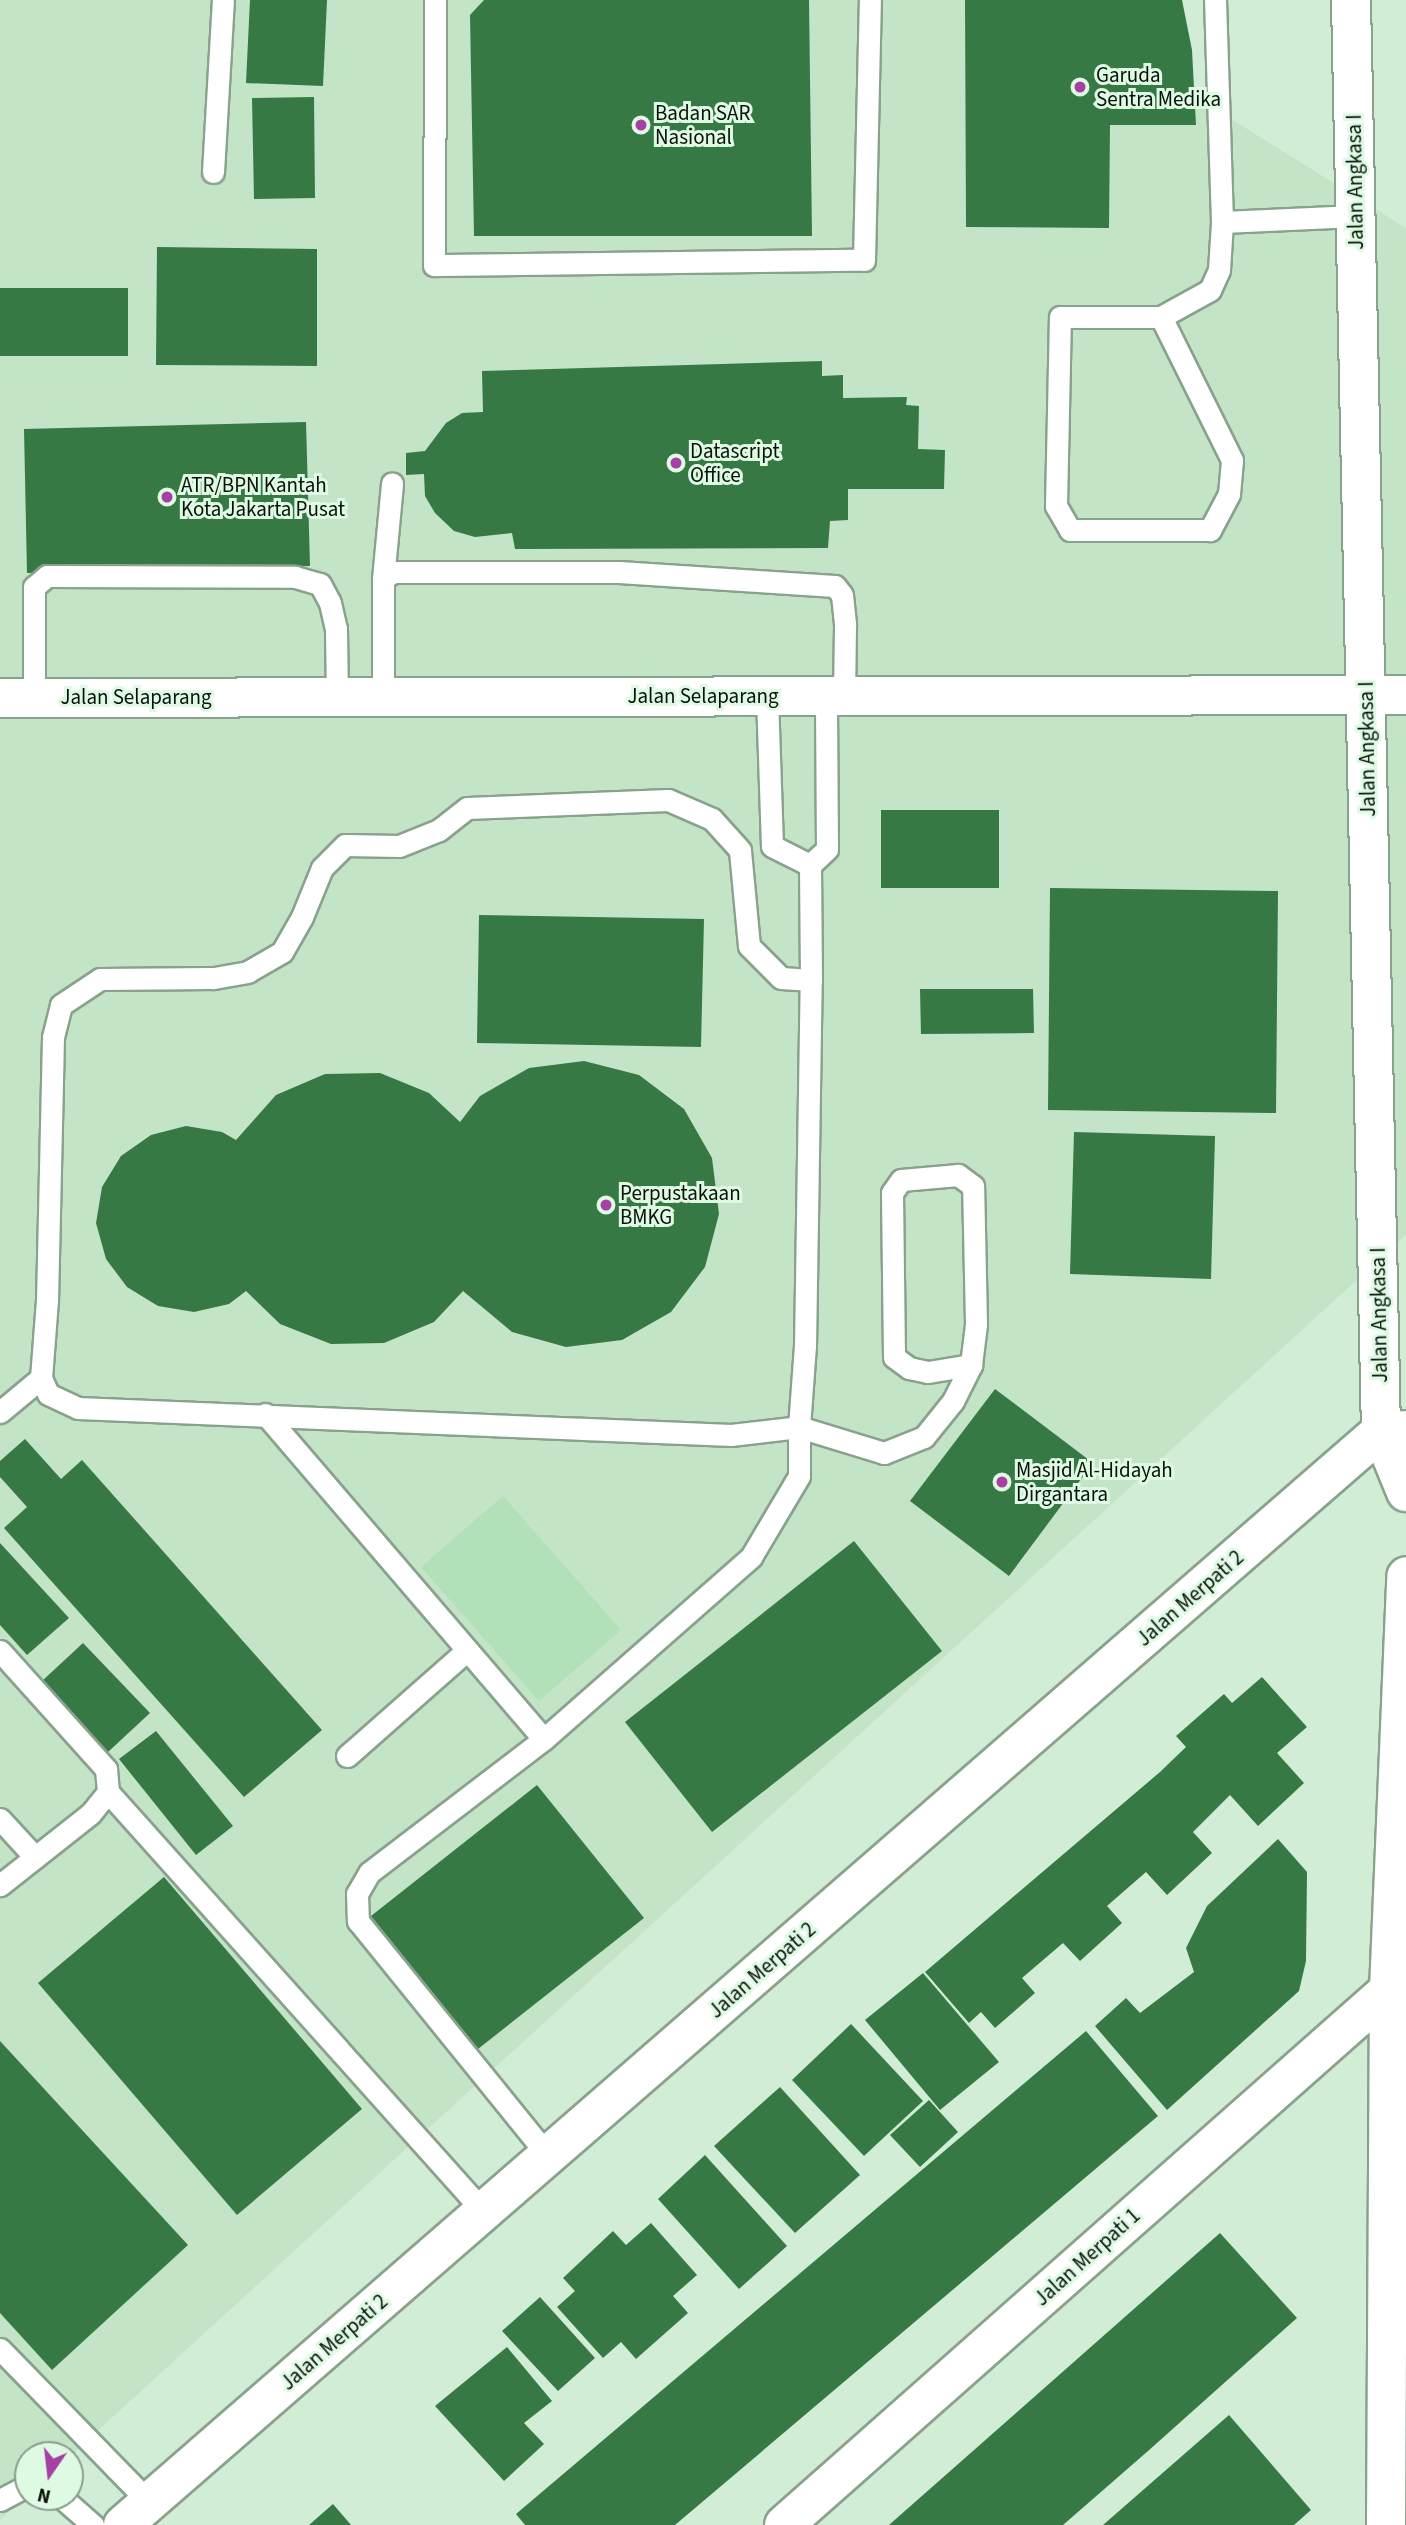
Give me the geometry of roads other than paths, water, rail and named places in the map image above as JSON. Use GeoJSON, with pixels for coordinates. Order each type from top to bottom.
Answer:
{"type":"FeatureCollection","features":[{"type":"Feature","properties":{"kind":"street","name":"Jalan Angkasa I"},"geometry":{"type":"LineString","coordinates":[[1351,0],[1366,695],[1394,1431],[1406,1492]]}},
{"type":"Feature","properties":{"kind":"street","name":"Jalan Selaparang"},"geometry":{"type":"LineString","coordinates":[[17,698],[383,695],[1406,695]]}},
{"type":"Feature","properties":{"kind":"street","name":"Jalan Merpati 2"},"geometry":{"type":"LineString","coordinates":[[136,2514],[548,2156],[1394,1431]]}},
{"type":"Feature","properties":{"kind":"street"},"geometry":{"type":"LineString","coordinates":[[1385,2525],[1389,1990],[1406,1576]]}},
{"type":"Feature","properties":{"kind":"street","name":"Jalan Merpati 1"},"geometry":{"type":"LineString","coordinates":[[784,2525],[1389,1990]]}},
{"type":"Feature","properties":{"kind":"lane"},"geometry":{"type":"LineString","coordinates":[[213,172],[223,0]]}},
{"type":"Feature","properties":{"kind":"lane"},"geometry":{"type":"LineString","coordinates":[[435,0],[434,265],[864,260],[870,0]]}},
{"type":"Feature","properties":{"kind":"lane"},"geometry":{"type":"LineString","coordinates":[[1161,317],[1232,460],[1229,494],[1210,530],[1070,530],[1056,506],[1060,317],[1161,317],[1210,290],[1219,270],[1222,222],[1214,0]]}},
{"type":"Feature","properties":{"kind":"lane"},"geometry":{"type":"LineString","coordinates":[[1222,222],[1356,216]]}},
{"type":"Feature","properties":{"kind":"lane"},"geometry":{"type":"LineString","coordinates":[[383,695],[383,579],[392,483]]}},
{"type":"Feature","properties":{"kind":"lane"},"geometry":{"type":"LineString","coordinates":[[383,579],[393,572],[619,572],[835,586],[842,595],[845,626],[835,696],[827,849],[810,865],[811,979],[805,1346],[799,1427],[799,1476],[751,1558],[544,1740],[369,1873],[357,1894],[358,1921],[548,2156]]}},
{"type":"Feature","properties":{"kind":"lane"},"geometry":{"type":"LineString","coordinates":[[17,698],[34,587],[47,576],[295,576],[320,583],[336,629],[337,697]]}},
{"type":"Feature","properties":{"kind":"lane"},"geometry":{"type":"LineString","coordinates":[[767,696],[772,846],[810,865]]}},
{"type":"Feature","properties":{"kind":"lane"},"geometry":{"type":"LineString","coordinates":[[811,979],[781,978],[749,946],[740,850],[712,819],[668,800],[467,808],[439,830],[399,846],[345,845],[322,868],[302,917],[282,952],[248,972],[212,978],[100,979],[61,1005],[53,1037],[47,1300],[41,1378],[48,1394],[78,1408],[731,1435],[799,1427],[884,1453],[900,1449],[924,1437],[953,1401],[971,1365],[976,1324],[973,1186],[958,1175],[901,1180],[892,1193],[894,1357],[909,1368],[928,1372],[971,1365]]}},
{"type":"Feature","properties":{"kind":"lane"},"geometry":{"type":"LineString","coordinates":[[0,1412],[41,1378]]}},
{"type":"Feature","properties":{"kind":"lane"},"geometry":{"type":"LineString","coordinates":[[265,1414],[544,1740]]}},
{"type":"Feature","properties":{"kind":"lane"},"geometry":{"type":"LineString","coordinates":[[0,1651],[106,1769],[108,1793],[485,2213]]}},
{"type":"Feature","properties":{"kind":"lane"},"geometry":{"type":"LineString","coordinates":[[347,1756],[466,1651]]}},
{"type":"Feature","properties":{"kind":"lane"},"geometry":{"type":"LineString","coordinates":[[0,1885],[90,1814],[108,1793]]}},
{"type":"Feature","properties":{"kind":"lane"},"geometry":{"type":"LineString","coordinates":[[0,1819],[35,1857]]}},
{"type":"Feature","properties":{"kind":"lane"},"geometry":{"type":"LineString","coordinates":[[0,2349],[136,2514]]}},
{"type":"Feature","properties":{"kind":"lane"},"geometry":{"type":"LineString","coordinates":[[77,2511],[93,2525]]}},
{"type":"Feature","properties":{"kind":"place","name":"Garuda Sentra Medika"},"geometry":{"type":"Point","coordinates":[1080,87]}},
{"type":"Feature","properties":{"kind":"place","name":"Badan SAR Nasional"},"geometry":{"type":"Point","coordinates":[641,125]}},
{"type":"Feature","properties":{"kind":"place","name":"Datascript Office"},"geometry":{"type":"Point","coordinates":[676,463]}},
{"type":"Feature","properties":{"kind":"place","name":"ATR/BPN Kantah Kota Jakarta Pusat"},"geometry":{"type":"Point","coordinates":[167,497]}},
{"type":"Feature","properties":{"kind":"place","name":"Perpustakaan BMKG"},"geometry":{"type":"Point","coordinates":[606,1205]}},
{"type":"Feature","properties":{"kind":"place","name":"Masjid Al-Hidayah Dirgantara"},"geometry":{"type":"Point","coordinates":[1002,1482]}}]}
